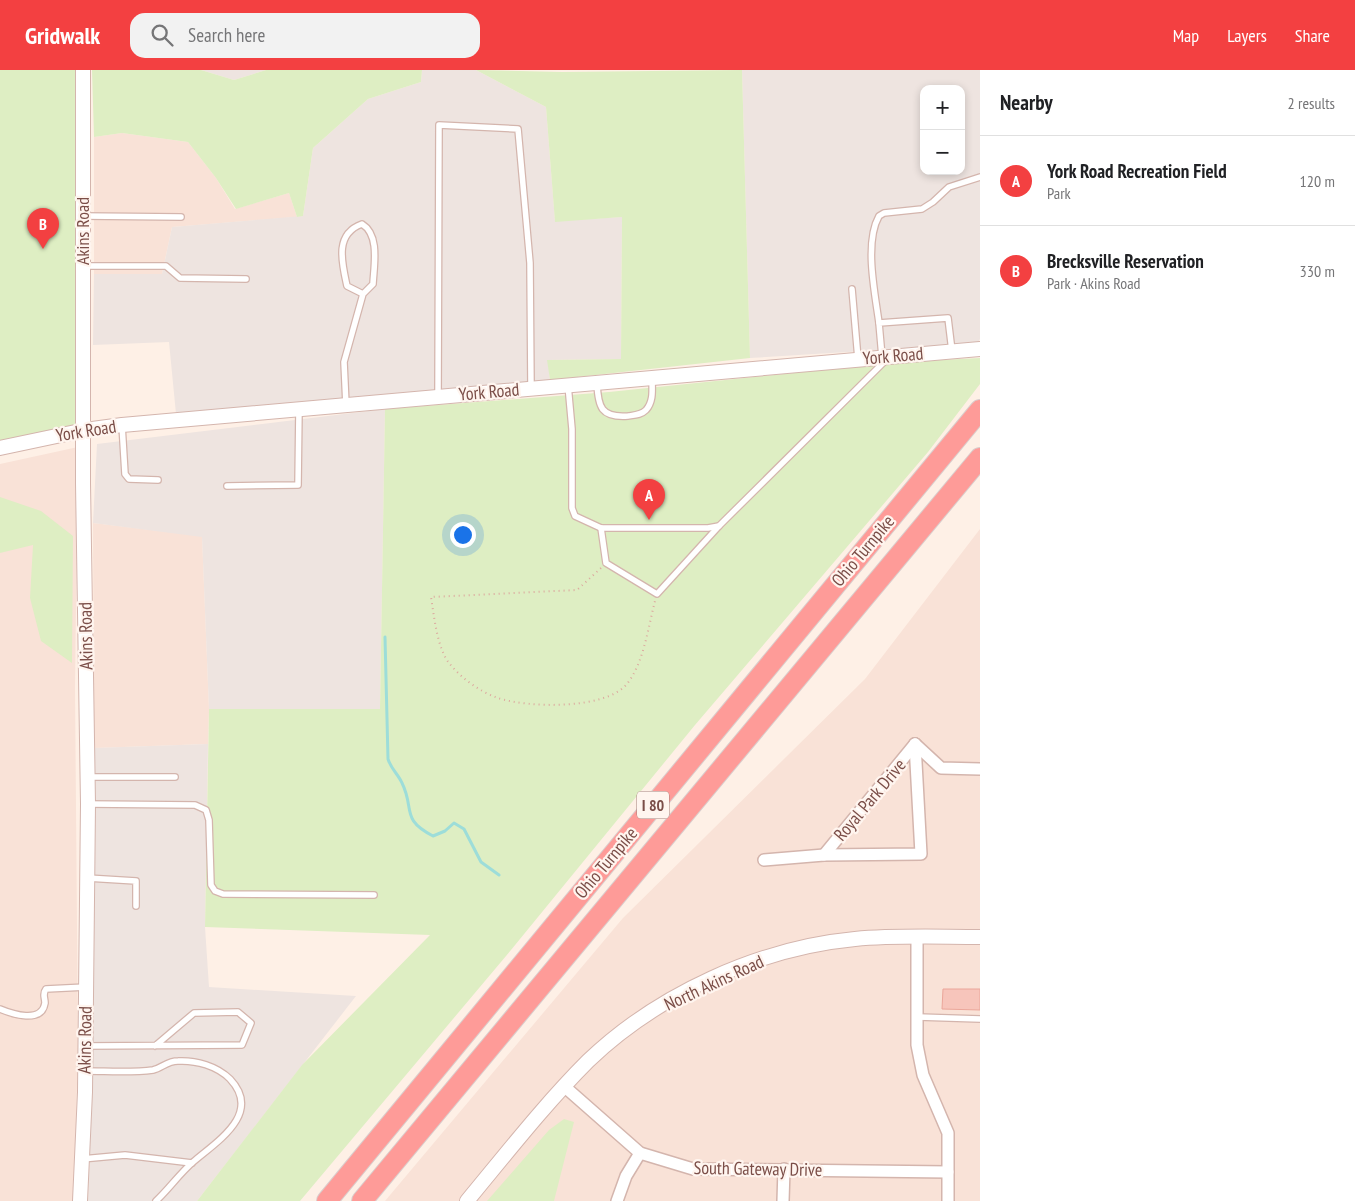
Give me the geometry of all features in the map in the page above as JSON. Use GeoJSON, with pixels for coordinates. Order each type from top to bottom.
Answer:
{"type":"FeatureCollection","features":[{"type":"Feature","properties":{"kind":"highway","name":"Ohio Turnpike"},"geometry":{"type":"LineString","coordinates":[[327,1201],[980,410]]}},
{"type":"Feature","properties":{"kind":"highway","name":"Ohio Turnpike"},"geometry":{"type":"LineString","coordinates":[[362,1201],[980,458]]}},
{"type":"Feature","properties":{"kind":"street","name":"Akins Road"},"geometry":{"type":"LineString","coordinates":[[80,1201],[85,1071],[88,804],[83,483],[85,430],[83,70]]}},
{"type":"Feature","properties":{"kind":"street","name":"York Road"},"geometry":{"type":"LineString","coordinates":[[0,448],[85,430],[122,425],[980,349]]}},
{"type":"Feature","properties":{"kind":"street","name":"Royal Park Drive"},"geometry":{"type":"LineString","coordinates":[[916,744],[941,768],[980,769]]}},
{"type":"Feature","properties":{"kind":"street","name":"Royal Park Drive"},"geometry":{"type":"LineString","coordinates":[[764,860],[824,855],[920,854],[916,744]]}},
{"type":"Feature","properties":{"kind":"street","name":"Royal Park Drive"},"geometry":{"type":"LineString","coordinates":[[824,855],[916,744]]}},
{"type":"Feature","properties":{"kind":"street"},"geometry":{"type":"LineString","coordinates":[[917,937],[917,1045],[923,1075],[948,1133],[948,1201]]}},
{"type":"Feature","properties":{"kind":"street","name":"North Akins Road"},"geometry":{"type":"LineString","coordinates":[[467,1201],[588,1062],[614,1039],[654,1010],[694,988],[755,961],[788,952],[855,939],[980,937]]}},
{"type":"Feature","properties":{"kind":"street","name":"South Gateway Drive"},"geometry":{"type":"LineString","coordinates":[[565,1087],[640,1153],[693,1169],[948,1172]]}},
{"type":"Feature","properties":{"kind":"street"},"geometry":{"type":"LineString","coordinates":[[617,1201],[626,1176],[640,1153]]}},
{"type":"Feature","properties":{"kind":"street"},"geometry":{"type":"LineString","coordinates":[[783,1201],[784,1169]]}},
{"type":"Feature","properties":{"kind":"lane"},"geometry":{"type":"LineString","coordinates":[[438,397],[438,125],[518,129],[530,262],[531,389]]}},
{"type":"Feature","properties":{"kind":"lane"},"geometry":{"type":"LineString","coordinates":[[601,528],[606,563],[657,594],[719,526],[886,357],[872,268],[873,231],[879,216],[884,213],[922,209],[933,202],[949,187],[980,177]]}},
{"type":"Feature","properties":{"kind":"lane"},"geometry":{"type":"LineString","coordinates":[[83,216],[181,217]]}},
{"type":"Feature","properties":{"kind":"lane"},"geometry":{"type":"LineString","coordinates":[[346,405],[344,362],[363,294],[373,284],[373,239],[368,228],[362,224],[351,228],[344,239],[341,260],[347,286],[363,294]]}},
{"type":"Feature","properties":{"kind":"lane"},"geometry":{"type":"LineString","coordinates":[[83,266],[166,266],[180,278],[246,279]]}},
{"type":"Feature","properties":{"kind":"lane"},"geometry":{"type":"LineString","coordinates":[[852,289],[858,360]]}},
{"type":"Feature","properties":{"kind":"lane"},"geometry":{"type":"LineString","coordinates":[[879,322],[948,318],[952,351]]}},
{"type":"Feature","properties":{"kind":"lane"},"geometry":{"type":"LineString","coordinates":[[597,383],[598,401],[603,410],[611,416],[639,415],[647,409],[652,399],[652,378]]}},
{"type":"Feature","properties":{"kind":"lane"},"geometry":{"type":"LineString","coordinates":[[568,385],[572,429],[572,508],[575,516],[601,528],[719,526]]}},
{"type":"Feature","properties":{"kind":"lane"},"geometry":{"type":"LineString","coordinates":[[227,486],[298,485],[299,409]]}},
{"type":"Feature","properties":{"kind":"lane"},"geometry":{"type":"LineString","coordinates":[[122,425],[125,474],[129,480],[158,480]]}},
{"type":"Feature","properties":{"kind":"lane"},"geometry":{"type":"LineString","coordinates":[[88,777],[175,777]]}},
{"type":"Feature","properties":{"kind":"lane"},"geometry":{"type":"LineString","coordinates":[[88,804],[195,805],[206,810],[209,820],[211,884],[215,891],[223,894],[374,895]]}},
{"type":"Feature","properties":{"kind":"lane"},"geometry":{"type":"LineString","coordinates":[[87,878],[136,881],[136,906]]}},
{"type":"Feature","properties":{"kind":"lane"},"geometry":{"type":"LineString","coordinates":[[0,1009],[32,1016],[38,1014],[45,1006],[43,994],[46,988],[86,987]]}},
{"type":"Feature","properties":{"kind":"lane"},"geometry":{"type":"LineString","coordinates":[[85,1046],[155,1046],[242,1045],[251,1023],[238,1012],[194,1013],[155,1046]]}},
{"type":"Feature","properties":{"kind":"lane"},"geometry":{"type":"LineString","coordinates":[[918,1017],[980,1019]]}},
{"type":"Feature","properties":{"kind":"lane"},"geometry":{"type":"LineString","coordinates":[[85,1071],[155,1070],[166,1062],[178,1061],[210,1066],[227,1077],[236,1086],[240,1095],[241,1109],[236,1122],[217,1145],[192,1163],[156,1201]]}},
{"type":"Feature","properties":{"kind":"lane"},"geometry":{"type":"LineString","coordinates":[[82,1159],[125,1155],[192,1163]]}},
{"type":"Feature","properties":{"kind":"path"},"geometry":{"type":"LineString","coordinates":[[606,563],[577,590],[431,597],[435,625],[447,661],[466,680],[498,698],[532,705],[584,703],[610,694],[626,685],[638,666],[657,594]]}},
{"type":"Feature","properties":{"kind":"shaded area"},"geometry":{"type":"Polygon","coordinates":[[[201,70],[266,70],[234,80],[201,70]]]}},
{"type":"Feature","properties":{"kind":"shaded area"},"geometry":{"type":"Polygon","coordinates":[[[422,70],[476,70],[546,107],[555,221],[622,217],[621,359],[548,360],[550,380],[176,414],[169,342],[93,345],[94,274],[162,274],[172,227],[303,216],[313,148],[368,99],[421,82],[422,70]]]}},
{"type":"Feature","properties":{"kind":"shaded area"},"geometry":{"type":"Polygon","coordinates":[[[742,70],[980,70],[980,339],[977,344],[750,358],[742,70]]]}},
{"type":"Feature","properties":{"kind":"shaded area"},"geometry":{"type":"Polygon","coordinates":[[[122,133],[188,142],[216,178],[235,209],[289,193],[297,217],[172,227],[162,274],[94,274],[94,137],[122,133]]]}},
{"type":"Feature","properties":{"kind":"shaded area"},"geometry":{"type":"Polygon","coordinates":[[[385,409],[380,709],[209,709],[202,537],[93,523],[97,444],[385,409]]]}},
{"type":"Feature","properties":{"kind":"shaded area"},"geometry":{"type":"Polygon","coordinates":[[[78,447],[75,687],[78,1047],[74,1201],[0,1201],[0,464],[78,447]]]}},
{"type":"Feature","properties":{"kind":"shaded area"},"geometry":{"type":"Polygon","coordinates":[[[93,523],[202,536],[209,709],[208,744],[94,748],[93,523]]]}},
{"type":"Feature","properties":{"kind":"shaded area"},"geometry":{"type":"Polygon","coordinates":[[[980,529],[980,1201],[385,1201],[623,918],[865,679],[980,529]]]}},
{"type":"Feature","properties":{"kind":"shaded area"},"geometry":{"type":"Polygon","coordinates":[[[208,744],[205,927],[209,987],[356,996],[197,1201],[88,1201],[92,1093],[91,847],[94,748],[208,744]]]}},
{"type":"Feature","properties":{"kind":"green space"},"geometry":{"type":"Polygon","coordinates":[[[0,70],[85,70],[86,429],[0,448],[0,70]]]}},
{"type":"Feature","properties":{"kind":"green space"},"geometry":{"type":"Polygon","coordinates":[[[92,70],[201,70],[234,80],[266,70],[422,70],[421,82],[368,99],[313,148],[303,216],[297,217],[289,193],[236,209],[216,178],[188,142],[122,133],[94,137],[92,70]]]}},
{"type":"Feature","properties":{"kind":"green space"},"geometry":{"type":"Polygon","coordinates":[[[476,70],[562,72],[742,70],[750,358],[550,380],[547,360],[621,359],[622,217],[555,222],[546,107],[476,70]]]}},
{"type":"Feature","properties":{"kind":"green space"},"geometry":{"type":"Polygon","coordinates":[[[980,358],[980,384],[928,452],[695,725],[511,950],[300,1201],[197,1201],[302,1065],[430,935],[205,927],[209,709],[380,709],[385,409],[609,392],[901,362],[980,358]]]}},
{"type":"Feature","properties":{"kind":"green space"},"geometry":{"type":"Polygon","coordinates":[[[0,497],[41,511],[73,536],[72,663],[41,641],[30,598],[33,545],[0,553],[0,497]]]}},
{"type":"Feature","properties":{"kind":"green space"},"geometry":{"type":"Polygon","coordinates":[[[564,1119],[574,1122],[554,1201],[487,1201],[549,1130],[564,1119]]]}},
{"type":"Feature","properties":{"kind":"building"},"geometry":{"type":"Polygon","coordinates":[[[943,989],[980,989],[980,1010],[942,1009],[943,989]]]}},
{"type":"Feature","properties":{"kind":"waterway"},"geometry":{"type":"LineString","coordinates":[[385,637],[388,759],[406,792],[412,819],[423,830],[433,836],[445,831],[454,823],[464,829],[481,862],[499,875]]}},
{"type":"Feature","properties":{"kind":"place","name":"Brecksville Reservation"},"geometry":{"type":"Point","coordinates":[43,249]}},
{"type":"Feature","properties":{"kind":"place","name":"York Road Recreation Field"},"geometry":{"type":"Point","coordinates":[649,520]}}]}
